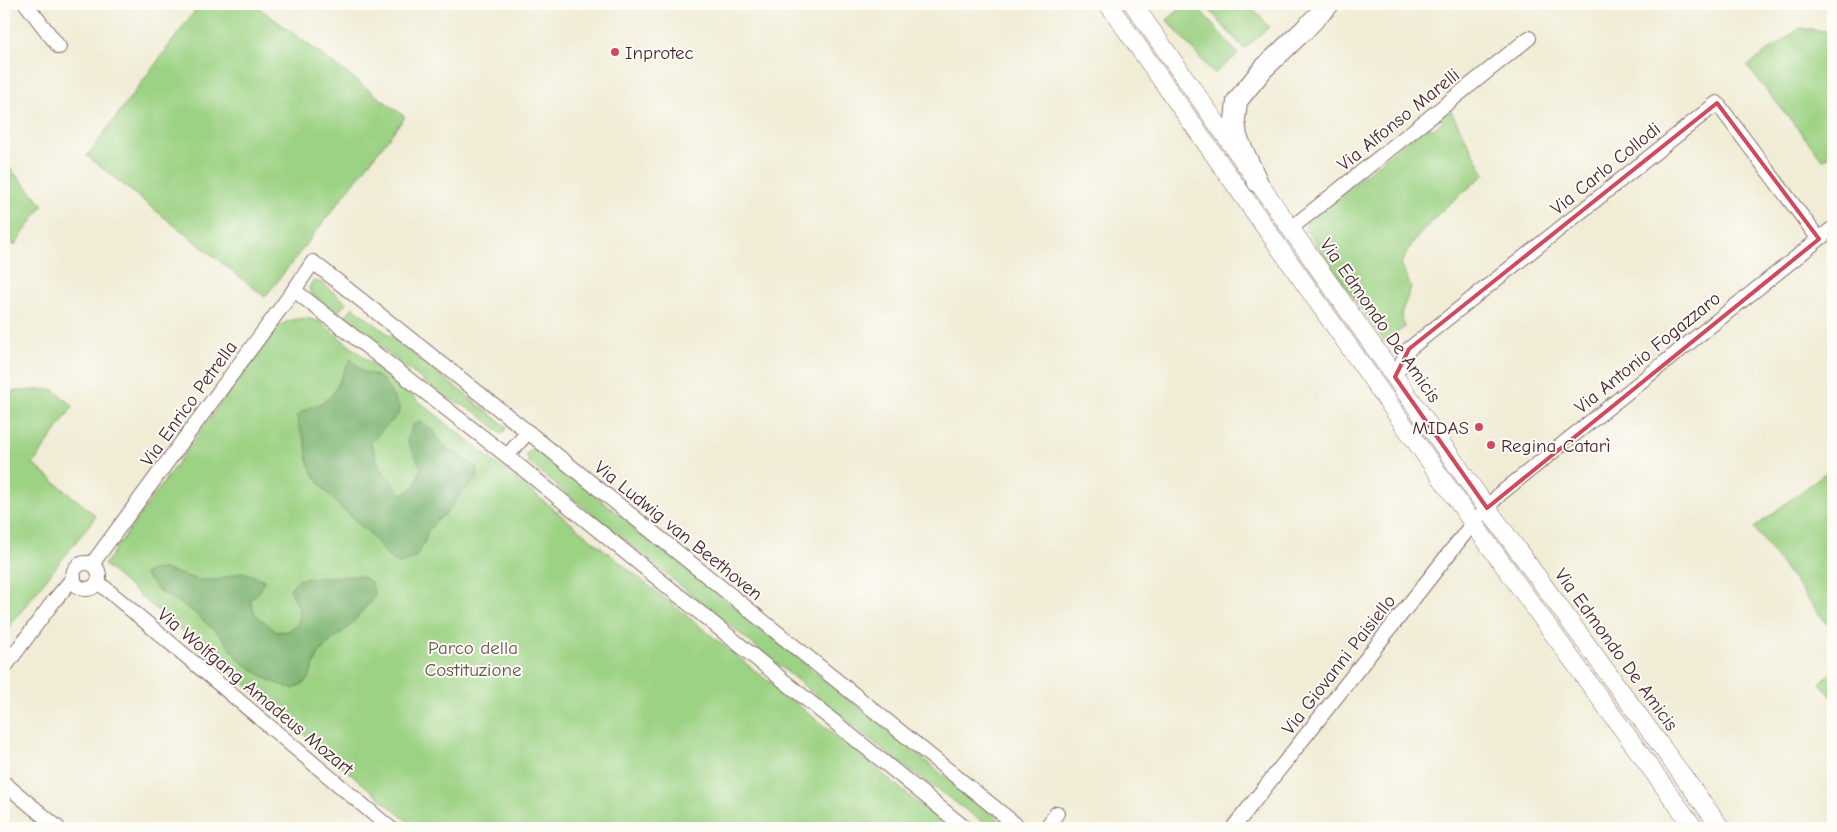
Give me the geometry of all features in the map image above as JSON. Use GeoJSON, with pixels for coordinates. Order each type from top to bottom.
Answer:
{"type":"FeatureCollection","features":[{"type":"Feature","properties":{"kind":"highway"},"geometry":{"type":"LineString","coordinates":[[1258,183],[1237,137],[1235,120],[1237,101],[1263,69],[1305,30],[1329,4]]}},
{"type":"Feature","properties":{"kind":"main road"},"geometry":{"type":"LineString","coordinates":[[1108,4],[1473,523],[1694,828]]}},
{"type":"Feature","properties":{"kind":"main road","name":"Via Edmondo De Amicis"},"geometry":{"type":"LineString","coordinates":[[1133,4],[1487,508],[1721,828]]}},
{"type":"Feature","properties":{"kind":"street"},"geometry":{"type":"LineString","coordinates":[[26,4],[59,47]]}},
{"type":"Feature","properties":{"kind":"street","name":"Via Alfonso Marelli"},"geometry":{"type":"LineString","coordinates":[[1290,228],[1530,38]]}},
{"type":"Feature","properties":{"kind":"street","name":"Via Carlo Collodi"},"geometry":{"type":"LineString","coordinates":[[1395,377],[1409,349],[1717,103],[1819,239]]}},
{"type":"Feature","properties":{"kind":"street","name":"Via Antonio Fogazzaro"},"geometry":{"type":"LineString","coordinates":[[1473,523],[1500,494],[1833,228]]}},
{"type":"Feature","properties":{"kind":"street","name":"Via Enrico Petrella"},"geometry":{"type":"LineString","coordinates":[[92,564],[313,262]]}},
{"type":"Feature","properties":{"kind":"street","name":"Via Ludwig van Beethoven"},"geometry":{"type":"LineString","coordinates":[[313,262],[528,432],[1020,828]]}},
{"type":"Feature","properties":{"kind":"street"},"geometry":{"type":"LineString","coordinates":[[294,290],[507,456],[965,828]]}},
{"type":"Feature","properties":{"kind":"street"},"geometry":{"type":"LineString","coordinates":[[507,456],[528,432]]}},
{"type":"Feature","properties":{"kind":"street","name":"Via Giovanni Paisiello"},"geometry":{"type":"LineString","coordinates":[[1232,828],[1473,523]]}},
{"type":"Feature","properties":{"kind":"street"},"geometry":{"type":"LineString","coordinates":[[25,639],[73,593],[89,588],[98,582],[99,572],[92,564],[81,564],[74,572],[77,584],[84,588]]}},
{"type":"Feature","properties":{"kind":"street"},"geometry":{"type":"LineString","coordinates":[[4,668],[74,577]]}},
{"type":"Feature","properties":{"kind":"street","name":"Via Wolfgang Amadeus Mozart"},"geometry":{"type":"LineString","coordinates":[[98,582],[390,828]]}},
{"type":"Feature","properties":{"kind":"street"},"geometry":{"type":"LineString","coordinates":[[4,784],[58,828]]}},
{"type":"Feature","properties":{"kind":"street"},"geometry":{"type":"LineString","coordinates":[[1046,828],[1057,813]]}},
{"type":"Feature","properties":{"kind":"highlighted area"},"geometry":{"type":"Polygon","coordinates":[[[1717,103],[1819,239],[1487,508],[1395,377],[1409,349],[1717,103]]]}},
{"type":"Feature","properties":{"kind":"green space"},"geometry":{"type":"Polygon","coordinates":[[[200,4],[254,4],[405,117],[265,297],[87,156],[200,4]]]}},
{"type":"Feature","properties":{"kind":"green space"},"geometry":{"type":"Polygon","coordinates":[[[1186,4],[1195,4],[1238,54],[1214,74],[1167,20],[1186,4]]]}},
{"type":"Feature","properties":{"kind":"green space"},"geometry":{"type":"Polygon","coordinates":[[[1204,4],[1249,4],[1269,27],[1244,49],[1204,4]]]}},
{"type":"Feature","properties":{"kind":"green space"},"geometry":{"type":"Polygon","coordinates":[[[1800,28],[1833,32],[1833,154],[1823,160],[1747,66],[1800,28]]]}},
{"type":"Feature","properties":{"kind":"green space"},"geometry":{"type":"Polygon","coordinates":[[[1449,108],[1485,174],[1439,213],[1413,242],[1401,264],[1411,287],[1401,314],[1405,327],[1384,341],[1305,229],[1306,223],[1427,124],[1432,130],[1443,121],[1438,115],[1449,108]]]}},
{"type":"Feature","properties":{"kind":"green space"},"geometry":{"type":"Polygon","coordinates":[[[4,162],[43,205],[14,246],[4,235],[4,162]]]}},
{"type":"Feature","properties":{"kind":"green space"},"geometry":{"type":"Polygon","coordinates":[[[313,281],[320,282],[346,302],[337,314],[311,294],[309,287],[313,281]]]}},
{"type":"Feature","properties":{"kind":"green space"},"geometry":{"type":"Polygon","coordinates":[[[353,307],[507,427],[502,434],[476,412],[442,395],[343,319],[353,307]]]}},
{"type":"Feature","properties":{"kind":"green space","name":"Parco della Costituzione"},"geometry":{"type":"Polygon","coordinates":[[[307,318],[320,322],[849,746],[948,828],[415,828],[104,565],[272,332],[288,321],[307,318]]]}},
{"type":"Feature","properties":{"kind":"green space"},"geometry":{"type":"Polygon","coordinates":[[[351,359],[363,372],[383,380],[399,407],[398,415],[371,443],[383,471],[403,494],[415,487],[421,467],[407,440],[413,425],[422,422],[434,431],[443,446],[477,467],[478,477],[468,488],[461,492],[447,513],[437,520],[428,531],[424,543],[415,558],[399,564],[385,553],[371,535],[320,484],[309,465],[306,445],[298,424],[297,417],[301,413],[330,397],[351,359]]]}},
{"type":"Feature","properties":{"kind":"green space"},"geometry":{"type":"Polygon","coordinates":[[[53,389],[73,406],[33,464],[96,516],[4,633],[4,392],[53,389]]]}},
{"type":"Feature","properties":{"kind":"green space"},"geometry":{"type":"Polygon","coordinates":[[[531,449],[540,451],[1009,828],[991,828],[896,760],[529,463],[526,455],[531,449]]]}},
{"type":"Feature","properties":{"kind":"green space"},"geometry":{"type":"Polygon","coordinates":[[[1833,467],[1833,632],[1754,528],[1833,467]]]}},
{"type":"Feature","properties":{"kind":"green space"},"geometry":{"type":"Polygon","coordinates":[[[163,569],[199,580],[217,580],[243,572],[264,580],[260,591],[250,600],[255,614],[277,632],[289,631],[299,622],[300,610],[290,589],[298,580],[317,577],[361,576],[371,582],[375,596],[348,628],[319,653],[308,680],[294,689],[270,681],[240,661],[221,636],[191,610],[159,591],[144,574],[153,570],[163,569]]]}},
{"type":"Feature","properties":{"kind":"green space"},"geometry":{"type":"Polygon","coordinates":[[[1833,670],[1833,698],[1820,683],[1833,670]]]}},
{"type":"Feature","properties":{"kind":"place","name":"Inprotec"},"geometry":{"type":"Point","coordinates":[615,52]}},
{"type":"Feature","properties":{"kind":"place","name":"MIDAS"},"geometry":{"type":"Point","coordinates":[1479,427]}},
{"type":"Feature","properties":{"kind":"place","name":"Regina Catarì"},"geometry":{"type":"Point","coordinates":[1491,445]}}]}
